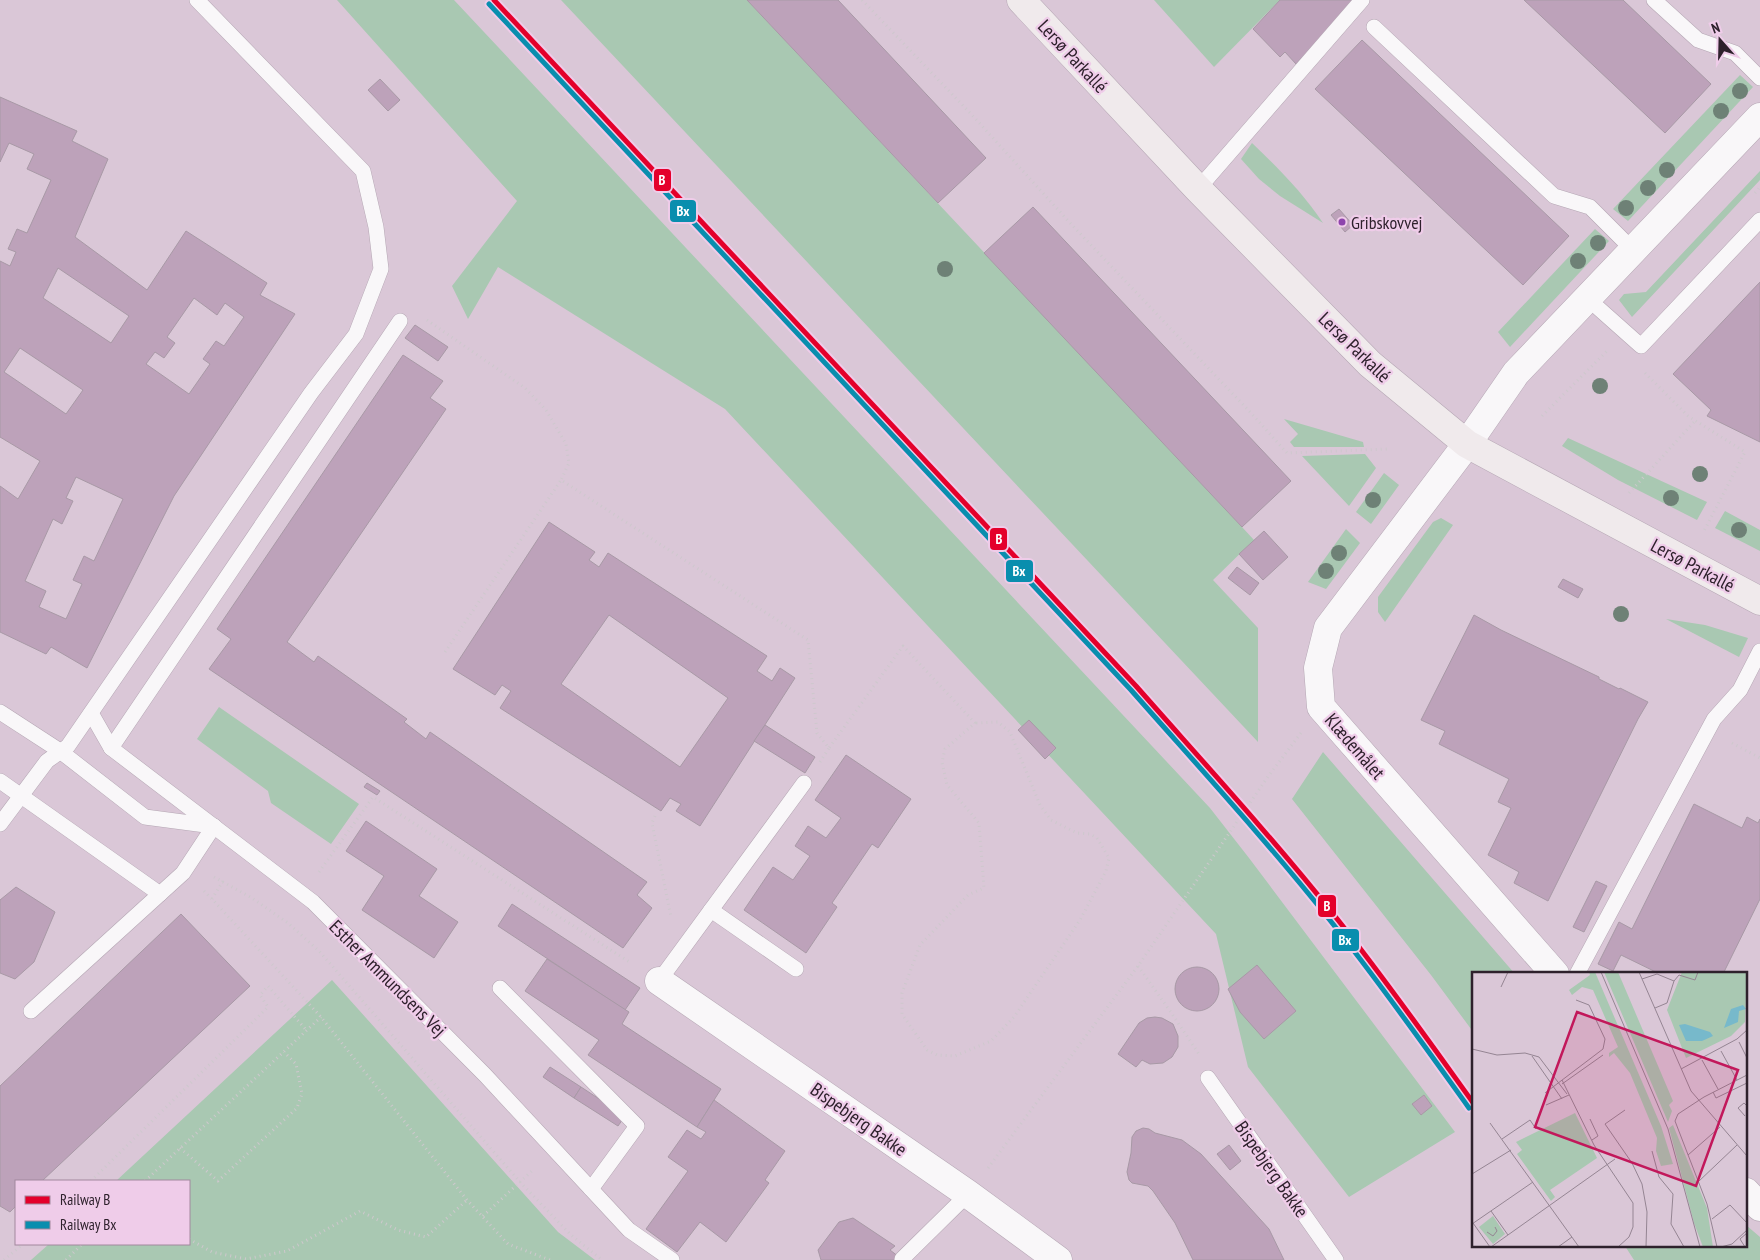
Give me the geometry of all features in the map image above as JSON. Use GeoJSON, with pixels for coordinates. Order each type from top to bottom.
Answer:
{"type":"FeatureCollection","features":[{"type":"Feature","properties":{"kind":"street","name":"Lersø Parkallé"},"geometry":{"type":"LineString","coordinates":[[1022,0],[1198,190],[1370,364],[1467,444],[1760,601]]}},
{"type":"Feature","properties":{"kind":"street"},"geometry":{"type":"LineString","coordinates":[[1467,444],[1516,373],[1760,117]]}},
{"type":"Feature","properties":{"kind":"street","name":"Klædemålet"},"geometry":{"type":"LineString","coordinates":[[1467,444],[1328,628],[1318,668],[1321,707],[1553,972]]}},
{"type":"Feature","properties":{"kind":"street","name":"Bispebjerg Bakke"},"geometry":{"type":"LineString","coordinates":[[659,981],[968,1194],[1058,1260]]}},
{"type":"Feature","properties":{"kind":"street"},"geometry":{"type":"LineString","coordinates":[[1748,1194],[1760,1207]]}},
{"type":"Feature","properties":{"kind":"lane"},"geometry":{"type":"LineString","coordinates":[[0,824],[48,761],[68,746],[311,393],[356,334],[381,269],[376,227],[363,171],[197,0]]}},
{"type":"Feature","properties":{"kind":"lane"},"geometry":{"type":"LineString","coordinates":[[1198,190],[1362,0]]}},
{"type":"Feature","properties":{"kind":"lane"},"geometry":{"type":"LineString","coordinates":[[1654,0],[1698,40],[1735,53],[1760,78]]}},
{"type":"Feature","properties":{"kind":"lane"},"geometry":{"type":"LineString","coordinates":[[1374,27],[1554,196],[1590,207],[1633,250]]}},
{"type":"Feature","properties":{"kind":"lane"},"geometry":{"type":"LineString","coordinates":[[1587,298],[1641,346],[1760,220]]}},
{"type":"Feature","properties":{"kind":"lane"},"geometry":{"type":"LineString","coordinates":[[111,748],[400,321]]}},
{"type":"Feature","properties":{"kind":"lane"},"geometry":{"type":"LineString","coordinates":[[1578,972],[1714,719],[1740,690],[1760,651]]}},
{"type":"Feature","properties":{"kind":"lane"},"geometry":{"type":"LineString","coordinates":[[0,712],[60,751],[145,817],[214,826],[183,873],[31,1011]]}},
{"type":"Feature","properties":{"kind":"lane","name":"Esther Ammundsens Vej"},"geometry":{"type":"LineString","coordinates":[[91,713],[111,748],[303,894],[320,909],[478,1068],[629,1230],[672,1260]]}},
{"type":"Feature","properties":{"kind":"lane"},"geometry":{"type":"LineString","coordinates":[[0,781],[160,894]]}},
{"type":"Feature","properties":{"kind":"lane"},"geometry":{"type":"LineString","coordinates":[[659,981],[804,783]]}},
{"type":"Feature","properties":{"kind":"lane"},"geometry":{"type":"LineString","coordinates":[[711,910],[796,969]]}},
{"type":"Feature","properties":{"kind":"lane"},"geometry":{"type":"LineString","coordinates":[[500,988],[637,1126],[591,1189]]}},
{"type":"Feature","properties":{"kind":"lane","name":"Bispebjerg Bakke"},"geometry":{"type":"LineString","coordinates":[[1208,1078],[1336,1260]]}},
{"type":"Feature","properties":{"kind":"lane"},"geometry":{"type":"LineString","coordinates":[[902,1259],[968,1194]]}},
{"type":"Feature","properties":{"kind":"path"},"geometry":{"type":"LineString","coordinates":[[862,0],[1251,413],[1286,453],[1389,449]]}},
{"type":"Feature","properties":{"kind":"path"},"geometry":{"type":"LineString","coordinates":[[400,321],[418,315],[525,388],[546,410],[566,444],[569,463],[561,480],[445,652]]}},
{"type":"Feature","properties":{"kind":"path"},"geometry":{"type":"LineString","coordinates":[[1642,369],[1688,416],[1745,452],[1688,562]]}},
{"type":"Feature","properties":{"kind":"path"},"geometry":{"type":"LineString","coordinates":[[1606,518],[1695,421]]}},
{"type":"Feature","properties":{"kind":"path"},"geometry":{"type":"LineString","coordinates":[[561,480],[808,640],[817,732],[830,748],[903,646],[975,723],[998,722],[1010,732],[1040,805],[1051,820],[1076,833],[1090,834],[1097,838],[1109,858],[1106,871],[1080,920],[1014,1016],[991,1040],[955,1056],[937,1055],[927,1050],[902,1014],[902,993],[920,945],[968,895],[984,888],[979,823],[947,785],[942,762],[945,749],[975,723]]}},
{"type":"Feature","properties":{"kind":"path"},"geometry":{"type":"LineString","coordinates":[[968,1194],[1138,966],[1267,778],[1299,736]]}},
{"type":"Feature","properties":{"kind":"path"},"geometry":{"type":"LineString","coordinates":[[303,894],[373,798],[659,981]]}},
{"type":"Feature","properties":{"kind":"path"},"geometry":{"type":"LineString","coordinates":[[655,816],[652,823],[678,954]]}},
{"type":"Feature","properties":{"kind":"path"},"geometry":{"type":"LineString","coordinates":[[193,858],[208,873],[252,898],[288,923],[319,951],[520,1182],[571,1235],[602,1260]]}},
{"type":"Feature","properties":{"kind":"path"},"geometry":{"type":"LineString","coordinates":[[183,873],[212,898],[321,1018],[467,1200],[508,1244],[550,1260]]}},
{"type":"Feature","properties":{"kind":"path"},"geometry":{"type":"LineString","coordinates":[[212,898],[223,881]]}},
{"type":"Feature","properties":{"kind":"path"},"geometry":{"type":"LineString","coordinates":[[1138,966],[1199,1054],[1208,1078]]}},
{"type":"Feature","properties":{"kind":"path"},"geometry":{"type":"LineString","coordinates":[[92,1180],[268,1007],[260,995],[268,986],[307,1031]]}},
{"type":"Feature","properties":{"kind":"path"},"geometry":{"type":"LineString","coordinates":[[146,1180],[321,1018]]}},
{"type":"Feature","properties":{"kind":"path"},"geometry":{"type":"LineString","coordinates":[[180,1148],[218,1181],[297,1108],[302,1094],[296,1064],[284,1052]]}},
{"type":"Feature","properties":{"kind":"path"},"geometry":{"type":"LineString","coordinates":[[483,1216],[555,1150]]}},
{"type":"Feature","properties":{"kind":"path"},"geometry":{"type":"LineString","coordinates":[[190,1240],[212,1252],[246,1259],[286,1251],[360,1210],[398,1230],[426,1236],[467,1200]]}},
{"type":"Feature","properties":{"kind":"path"},"geometry":{"type":"LineString","coordinates":[[4,1260],[22,1245]]}},
{"type":"Feature","properties":{"kind":"path"},"geometry":{"type":"LineString","coordinates":[[66,1260],[81,1245]]}},
{"type":"Feature","properties":{"kind":"green space"},"geometry":{"type":"Polygon","coordinates":[[[337,0],[454,0],[1210,808],[1455,1132],[1349,1197],[1248,1067],[1216,934],[725,409],[498,267],[468,319],[452,286],[517,201],[337,0]]]}},
{"type":"Feature","properties":{"kind":"green space"},"geometry":{"type":"Polygon","coordinates":[[[561,0],[747,0],[1254,540],[1213,580],[1258,628],[1258,742],[561,0]]]}},
{"type":"Feature","properties":{"kind":"green space"},"geometry":{"type":"Polygon","coordinates":[[[1154,0],[1280,0],[1214,67],[1154,0]]]}},
{"type":"Feature","properties":{"kind":"green space"},"geometry":{"type":"Polygon","coordinates":[[[1740,75],[1753,87],[1628,221],[1613,209],[1740,75]]]}},
{"type":"Feature","properties":{"kind":"green space"},"geometry":{"type":"Polygon","coordinates":[[[1252,143],[1299,191],[1323,223],[1280,196],[1259,179],[1241,159],[1252,143]]]}},
{"type":"Feature","properties":{"kind":"green space"},"geometry":{"type":"Polygon","coordinates":[[[1760,171],[1760,180],[1632,317],[1619,300],[1624,294],[1646,292],[1760,171]]]}},
{"type":"Feature","properties":{"kind":"green space"},"geometry":{"type":"Polygon","coordinates":[[[1595,229],[1609,241],[1510,347],[1498,332],[1595,229]]]}},
{"type":"Feature","properties":{"kind":"green space"},"geometry":{"type":"Polygon","coordinates":[[[1284,419],[1363,442],[1364,447],[1294,447],[1290,442],[1298,434],[1284,419]]]}},
{"type":"Feature","properties":{"kind":"green space"},"geometry":{"type":"Polygon","coordinates":[[[1568,438],[1707,502],[1697,520],[1618,480],[1562,446],[1568,438]]]}},
{"type":"Feature","properties":{"kind":"green space"},"geometry":{"type":"Polygon","coordinates":[[[1365,454],[1376,468],[1349,506],[1302,456],[1365,454]]]}},
{"type":"Feature","properties":{"kind":"green space"},"geometry":{"type":"Polygon","coordinates":[[[1384,473],[1399,485],[1371,524],[1356,512],[1384,473]]]}},
{"type":"Feature","properties":{"kind":"green space"},"geometry":{"type":"Polygon","coordinates":[[[1725,511],[1760,530],[1760,551],[1715,528],[1725,511]]]}},
{"type":"Feature","properties":{"kind":"green space"},"geometry":{"type":"Polygon","coordinates":[[[1441,518],[1453,525],[1385,622],[1378,612],[1378,597],[1433,522],[1441,518]]]}},
{"type":"Feature","properties":{"kind":"green space"},"geometry":{"type":"Polygon","coordinates":[[[1346,529],[1360,543],[1326,589],[1308,582],[1346,529]]]}},
{"type":"Feature","properties":{"kind":"green space"},"geometry":{"type":"Polygon","coordinates":[[[1666,619],[1705,625],[1748,638],[1739,657],[1666,619]]]}},
{"type":"Feature","properties":{"kind":"green space"},"geometry":{"type":"Polygon","coordinates":[[[219,707],[359,804],[331,844],[271,803],[268,791],[197,739],[219,707]]]}},
{"type":"Feature","properties":{"kind":"green space"},"geometry":{"type":"Polygon","coordinates":[[[1323,752],[1513,972],[1472,972],[1472,1030],[1431,975],[1292,799],[1323,752]]]}},
{"type":"Feature","properties":{"kind":"green space"},"geometry":{"type":"Polygon","coordinates":[[[332,980],[558,1232],[595,1260],[31,1260],[48,1245],[190,1245],[190,1180],[117,1180],[332,980]]]}},
{"type":"Feature","properties":{"kind":"green space"},"geometry":{"type":"Polygon","coordinates":[[[1748,1227],[1760,1237],[1760,1260],[1634,1260],[1626,1248],[1748,1248],[1748,1227]]]}},
{"type":"Feature","properties":{"kind":"building"},"geometry":{"type":"Polygon","coordinates":[[[747,0],[838,0],[986,158],[938,203],[747,0]]]}},
{"type":"Feature","properties":{"kind":"building"},"geometry":{"type":"Polygon","coordinates":[[[1280,0],[1355,0],[1296,64],[1285,52],[1280,57],[1253,29],[1280,0]]]}},
{"type":"Feature","properties":{"kind":"building"},"geometry":{"type":"Polygon","coordinates":[[[1524,0],[1623,0],[1711,84],[1665,133],[1524,0]]]}},
{"type":"Feature","properties":{"kind":"building"},"geometry":{"type":"Polygon","coordinates":[[[1362,40],[1569,236],[1523,285],[1315,89],[1362,40]]]}},
{"type":"Feature","properties":{"kind":"building"},"geometry":{"type":"Polygon","coordinates":[[[380,79],[400,100],[388,111],[368,90],[380,79]]]}},
{"type":"Feature","properties":{"kind":"building"},"geometry":{"type":"Polygon","coordinates":[[[0,97],[77,131],[72,141],[108,159],[75,237],[147,290],[186,231],[267,283],[260,295],[295,314],[174,496],[87,668],[51,647],[46,654],[0,632],[0,486],[18,499],[40,461],[0,437],[0,261],[10,266],[16,252],[8,249],[17,229],[27,233],[51,180],[27,169],[34,154],[9,143],[0,162],[0,97]],[[58,268],[43,298],[111,343],[129,316],[58,268]],[[194,298],[167,337],[175,343],[164,358],[155,352],[146,364],[189,394],[210,364],[203,359],[216,341],[224,346],[244,317],[225,303],[217,315],[194,298]],[[20,348],[4,372],[66,414],[83,390],[20,348]],[[76,477],[66,498],[73,501],[62,524],[53,519],[25,581],[46,591],[39,607],[66,619],[82,584],[73,580],[84,556],[94,561],[123,499],[76,477]]]}},
{"type":"Feature","properties":{"kind":"building"},"geometry":{"type":"Polygon","coordinates":[[[1033,207],[1291,481],[1242,527],[984,253],[1033,207]]]}},
{"type":"Feature","properties":{"kind":"building"},"geometry":{"type":"Polygon","coordinates":[[[1339,209],[1353,225],[1345,232],[1331,215],[1339,209]]]}},
{"type":"Feature","properties":{"kind":"building"},"geometry":{"type":"Polygon","coordinates":[[[1760,282],[1760,442],[1707,416],[1711,410],[1673,374],[1760,282]]]}},
{"type":"Feature","properties":{"kind":"building"},"geometry":{"type":"Polygon","coordinates":[[[415,325],[448,347],[438,361],[405,338],[415,325]]]}},
{"type":"Feature","properties":{"kind":"building"},"geometry":{"type":"Polygon","coordinates":[[[403,355],[443,381],[430,398],[446,409],[287,642],[314,662],[318,656],[407,719],[404,722],[426,739],[430,732],[647,882],[637,895],[652,908],[623,948],[209,669],[231,639],[217,629],[403,355]]]}},
{"type":"Feature","properties":{"kind":"building"},"geometry":{"type":"Polygon","coordinates":[[[549,522],[595,552],[589,560],[599,567],[608,553],[767,656],[757,671],[772,681],[780,668],[795,678],[700,826],[676,811],[681,804],[670,798],[661,811],[500,708],[511,691],[502,685],[495,695],[453,669],[549,522]],[[609,615],[561,684],[680,767],[728,698],[609,615]]]}},
{"type":"Feature","properties":{"kind":"building"},"geometry":{"type":"Polygon","coordinates":[[[1264,531],[1288,557],[1263,580],[1239,554],[1264,531]]]}},
{"type":"Feature","properties":{"kind":"building"},"geometry":{"type":"Polygon","coordinates":[[[1237,567],[1259,583],[1250,595],[1228,578],[1237,567]]]}},
{"type":"Feature","properties":{"kind":"building"},"geometry":{"type":"Polygon","coordinates":[[[1563,579],[1583,589],[1578,598],[1558,587],[1563,579]]]}},
{"type":"Feature","properties":{"kind":"building"},"geometry":{"type":"Polygon","coordinates":[[[1474,615],[1648,702],[1548,901],[1514,883],[1519,872],[1488,855],[1511,808],[1498,802],[1509,779],[1439,744],[1445,731],[1421,720],[1474,615]]]}},
{"type":"Feature","properties":{"kind":"building"},"geometry":{"type":"Polygon","coordinates":[[[1029,720],[1056,748],[1045,759],[1018,730],[1029,720]]]}},
{"type":"Feature","properties":{"kind":"building"},"geometry":{"type":"Polygon","coordinates":[[[765,725],[815,757],[805,773],[754,741],[765,725]]]}},
{"type":"Feature","properties":{"kind":"building"},"geometry":{"type":"Polygon","coordinates":[[[846,755],[911,799],[878,848],[872,844],[832,903],[837,907],[806,953],[744,910],[773,867],[793,880],[810,856],[795,846],[808,826],[826,838],[841,818],[815,800],[846,755]]]}},
{"type":"Feature","properties":{"kind":"building"},"geometry":{"type":"Polygon","coordinates":[[[367,783],[380,791],[377,795],[364,787],[367,783]]]}},
{"type":"Feature","properties":{"kind":"building"},"geometry":{"type":"Polygon","coordinates":[[[1694,804],[1742,828],[1747,817],[1758,823],[1760,819],[1760,899],[1724,972],[1656,972],[1621,955],[1613,971],[1598,964],[1619,922],[1632,929],[1694,804]]]}},
{"type":"Feature","properties":{"kind":"building"},"geometry":{"type":"Polygon","coordinates":[[[366,821],[437,869],[419,896],[458,922],[434,958],[362,910],[384,876],[346,851],[366,821]]]}},
{"type":"Feature","properties":{"kind":"building"},"geometry":{"type":"Polygon","coordinates":[[[1596,881],[1607,886],[1584,932],[1573,927],[1596,881]]]}},
{"type":"Feature","properties":{"kind":"building"},"geometry":{"type":"Polygon","coordinates":[[[16,887],[55,912],[34,962],[15,979],[0,973],[0,900],[16,887]]]}},
{"type":"Feature","properties":{"kind":"building"},"geometry":{"type":"Polygon","coordinates":[[[512,904],[640,988],[625,1010],[498,926],[512,904]]]}},
{"type":"Feature","properties":{"kind":"building"},"geometry":{"type":"Polygon","coordinates":[[[181,914],[250,986],[43,1180],[15,1180],[15,1207],[10,1212],[0,1206],[0,1086],[181,914]]]}},
{"type":"Feature","properties":{"kind":"building"},"geometry":{"type":"Polygon","coordinates":[[[547,959],[629,1012],[622,1024],[721,1089],[697,1127],[588,1055],[599,1040],[525,991],[547,959]]]}},
{"type":"Feature","properties":{"kind":"building"},"geometry":{"type":"Polygon","coordinates":[[[1257,965],[1296,1011],[1264,1039],[1240,1012],[1228,989],[1257,965]]]}},
{"type":"Feature","properties":{"kind":"building"},"geometry":{"type":"Polygon","coordinates":[[[1197,967],[1209,971],[1215,977],[1219,989],[1215,1001],[1209,1007],[1197,1011],[1185,1007],[1179,1001],[1175,989],[1179,977],[1185,971],[1197,967]]]}},
{"type":"Feature","properties":{"kind":"building"},"geometry":{"type":"Polygon","coordinates":[[[1147,1018],[1162,1018],[1173,1024],[1178,1036],[1178,1047],[1172,1057],[1163,1063],[1150,1064],[1142,1060],[1136,1067],[1118,1054],[1139,1023],[1147,1018]]]}},
{"type":"Feature","properties":{"kind":"building"},"geometry":{"type":"Polygon","coordinates":[[[550,1067],[581,1087],[574,1098],[543,1077],[550,1067]]]}},
{"type":"Feature","properties":{"kind":"building"},"geometry":{"type":"Polygon","coordinates":[[[581,1087],[625,1116],[618,1126],[574,1098],[581,1087]]]}},
{"type":"Feature","properties":{"kind":"building"},"geometry":{"type":"Polygon","coordinates":[[[1424,1095],[1432,1106],[1421,1115],[1412,1104],[1424,1095]]]}},
{"type":"Feature","properties":{"kind":"building"},"geometry":{"type":"Polygon","coordinates":[[[714,1100],[785,1151],[765,1180],[769,1183],[726,1242],[700,1222],[677,1252],[646,1229],[688,1171],[668,1157],[687,1130],[701,1139],[706,1132],[697,1127],[714,1100]]]}},
{"type":"Feature","properties":{"kind":"building"},"geometry":{"type":"Polygon","coordinates":[[[1143,1128],[1182,1140],[1201,1154],[1269,1229],[1284,1260],[1193,1260],[1175,1223],[1153,1191],[1148,1186],[1132,1183],[1129,1180],[1127,1172],[1132,1137],[1136,1131],[1143,1128]]]}},
{"type":"Feature","properties":{"kind":"building"},"geometry":{"type":"Polygon","coordinates":[[[1229,1145],[1241,1161],[1230,1170],[1217,1154],[1229,1145]]]}},
{"type":"Feature","properties":{"kind":"building"},"geometry":{"type":"Polygon","coordinates":[[[853,1218],[895,1246],[890,1250],[903,1260],[821,1260],[818,1250],[839,1222],[853,1218]]]}},
{"type":"Feature","properties":{"kind":"rail line","name":"B"},"geometry":{"type":"LineString","coordinates":[[494,0],[1136,686],[1310,886],[1405,1008],[1472,1101]]}},
{"type":"Feature","properties":{"kind":"rail line","name":"Bx"},"geometry":{"type":"LineString","coordinates":[[489,4],[1131,690],[1305,890],[1400,1012],[1469,1108]]}},
{"type":"Feature","properties":{"kind":"place","name":"Gribskovvej"},"geometry":{"type":"Point","coordinates":[1342,222]}}]}
